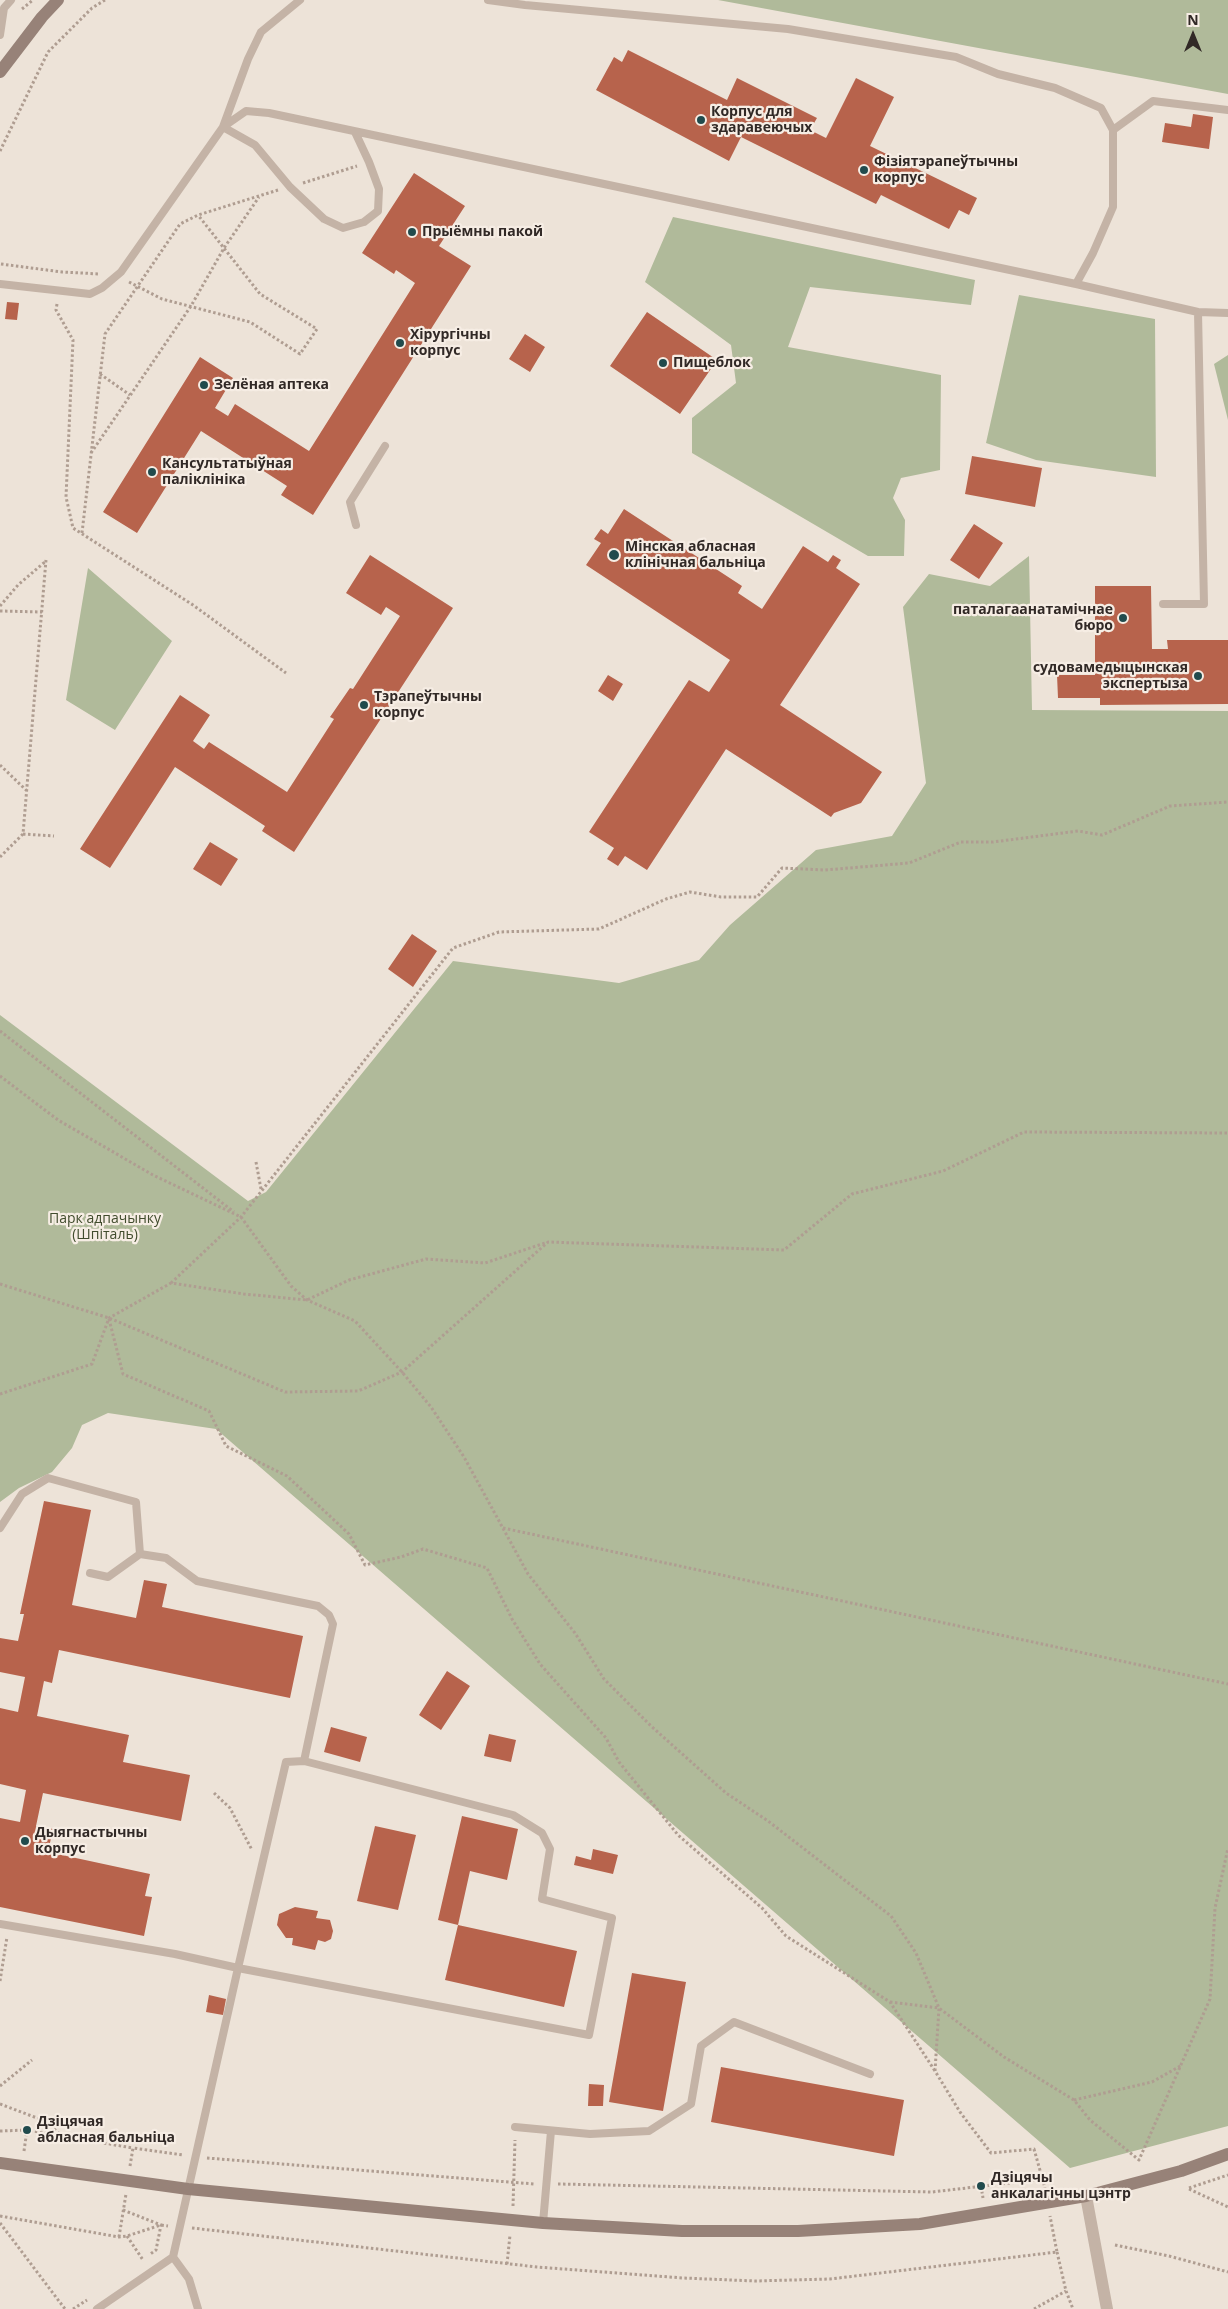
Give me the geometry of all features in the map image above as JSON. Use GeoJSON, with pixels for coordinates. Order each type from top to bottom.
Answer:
{"type":"FeatureCollection","features":[{"type":"Feature","properties":{"kind":"main road"},"geometry":{"type":"LineString","coordinates":[[0,72],[42,17],[58,0]]}},
{"type":"Feature","properties":{"kind":"main road"},"geometry":{"type":"LineString","coordinates":[[0,2163],[188,2190],[544,2223],[682,2231],[798,2231],[920,2224],[1086,2196],[1181,2171],[1228,2154]]}},
{"type":"Feature","properties":{"kind":"street"},"geometry":{"type":"LineString","coordinates":[[1086,2196],[1107,2309]]}},
{"type":"Feature","properties":{"kind":"lane"},"geometry":{"type":"LineString","coordinates":[[0,35],[4,4],[11,0]]}},
{"type":"Feature","properties":{"kind":"lane"},"geometry":{"type":"LineString","coordinates":[[0,284],[90,294],[102,288],[121,272],[223,127],[248,59],[262,32],[300,0]]}},
{"type":"Feature","properties":{"kind":"lane"},"geometry":{"type":"LineString","coordinates":[[488,0],[562,4],[788,29],[956,57],[998,74],[1055,88],[1102,108],[1113,130],[1112,207],[1093,253],[1076,284]]}},
{"type":"Feature","properties":{"kind":"lane"},"geometry":{"type":"LineString","coordinates":[[1113,130],[1153,101],[1228,110]]}},
{"type":"Feature","properties":{"kind":"lane"},"geometry":{"type":"LineString","coordinates":[[223,127],[246,111],[269,113],[1076,284],[1198,312],[1228,313]]}},
{"type":"Feature","properties":{"kind":"lane"},"geometry":{"type":"LineString","coordinates":[[223,127],[255,145],[290,187],[324,219],[343,228],[364,222],[378,211],[379,190],[355,132]]}},
{"type":"Feature","properties":{"kind":"lane"},"geometry":{"type":"LineString","coordinates":[[1163,604],[1204,604],[1198,312]]}},
{"type":"Feature","properties":{"kind":"lane"},"geometry":{"type":"LineString","coordinates":[[356,525],[350,502],[384,446]]}},
{"type":"Feature","properties":{"kind":"lane"},"geometry":{"type":"LineString","coordinates":[[0,1528],[22,1494],[48,1478],[136,1502],[140,1554]]}},
{"type":"Feature","properties":{"kind":"lane"},"geometry":{"type":"LineString","coordinates":[[90,1573],[108,1577],[140,1554],[166,1558],[197,1581],[318,1606],[329,1615],[333,1624],[304,1761]]}},
{"type":"Feature","properties":{"kind":"lane"},"geometry":{"type":"LineString","coordinates":[[4,1925],[175,1954],[238,1968],[589,2035],[612,1918],[542,1899],[550,1848],[542,1833],[512,1815],[304,1761],[286,1762],[238,1968],[196,2157],[179,2226],[173,2257],[188,2280],[198,2309]]}},
{"type":"Feature","properties":{"kind":"lane"},"geometry":{"type":"LineString","coordinates":[[515,2128],[590,2134],[649,2131],[691,2104],[701,2046],[734,2022],[870,2074]]}},
{"type":"Feature","properties":{"kind":"lane"},"geometry":{"type":"LineString","coordinates":[[544,2223],[551,2131]]}},
{"type":"Feature","properties":{"kind":"lane"},"geometry":{"type":"LineString","coordinates":[[97,2309],[173,2257]]}},
{"type":"Feature","properties":{"kind":"path"},"geometry":{"type":"LineString","coordinates":[[0,151],[48,52],[92,8],[106,0]]}},
{"type":"Feature","properties":{"kind":"path"},"geometry":{"type":"LineString","coordinates":[[82,533],[105,334],[180,224],[198,215],[369,162]]}},
{"type":"Feature","properties":{"kind":"path"},"geometry":{"type":"LineString","coordinates":[[90,453],[191,306],[224,248],[260,196]]}},
{"type":"Feature","properties":{"kind":"path"},"geometry":{"type":"LineString","coordinates":[[0,265],[62,272],[116,275],[162,299],[250,322],[300,354],[317,329],[260,294],[198,215]]}},
{"type":"Feature","properties":{"kind":"path"},"geometry":{"type":"LineString","coordinates":[[59,292],[56,310],[73,340],[66,497],[73,528],[193,605],[286,673]]}},
{"type":"Feature","properties":{"kind":"path"},"geometry":{"type":"LineString","coordinates":[[100,374],[130,395]]}},
{"type":"Feature","properties":{"kind":"path"},"geometry":{"type":"LineString","coordinates":[[0,606],[18,584],[46,560],[23,834],[0,857]]}},
{"type":"Feature","properties":{"kind":"path"},"geometry":{"type":"LineString","coordinates":[[0,611],[42,612]]}},
{"type":"Feature","properties":{"kind":"path"},"geometry":{"type":"LineString","coordinates":[[0,765],[26,790]]}},
{"type":"Feature","properties":{"kind":"path"},"geometry":{"type":"LineString","coordinates":[[0,1394],[92,1364],[109,1318],[171,1283],[241,1216],[453,948],[499,932],[599,929],[666,899],[690,892],[720,898],[757,896],[782,868],[825,870],[909,862],[961,842],[993,842],[1078,831],[1102,834],[1170,806],[1228,802]]}},
{"type":"Feature","properties":{"kind":"path"},"geometry":{"type":"LineString","coordinates":[[23,834],[54,836]]}},
{"type":"Feature","properties":{"kind":"path"},"geometry":{"type":"LineString","coordinates":[[0,1031],[241,1216],[291,1286],[307,1300],[355,1321],[431,1407],[464,1457],[528,1574],[575,1634],[604,1679],[651,1726],[726,1792],[768,1820],[891,1916],[916,1953],[939,2008],[935,2072]]}},
{"type":"Feature","properties":{"kind":"path"},"geometry":{"type":"LineString","coordinates":[[0,1076],[58,1120],[92,1140],[153,1175],[241,1216]]}},
{"type":"Feature","properties":{"kind":"path"},"geometry":{"type":"LineString","coordinates":[[171,1283],[244,1294],[307,1300],[349,1280],[426,1260],[485,1263],[548,1242],[784,1250],[852,1194],[943,1171],[1024,1132],[1228,1134]]}},
{"type":"Feature","properties":{"kind":"path"},"geometry":{"type":"LineString","coordinates":[[256,1162],[262,1189]]}},
{"type":"Feature","properties":{"kind":"path"},"geometry":{"type":"LineString","coordinates":[[0,1284],[109,1318],[285,1392],[358,1391],[402,1372],[548,1242]]}},
{"type":"Feature","properties":{"kind":"path"},"geometry":{"type":"LineString","coordinates":[[0,2131],[27,2130],[196,2157],[516,2184],[932,2192],[1044,2179],[1034,2149],[991,2153],[960,2112],[890,2002],[786,1936],[762,1908],[678,1835],[619,1762],[606,1738],[540,1664],[512,1619],[487,1568],[423,1549],[401,1557],[365,1565],[349,1534],[287,1476],[226,1446],[209,1410],[123,1374],[109,1318]]}},
{"type":"Feature","properties":{"kind":"path"},"geometry":{"type":"LineString","coordinates":[[502,1528],[1228,1684]]}},
{"type":"Feature","properties":{"kind":"path"},"geometry":{"type":"LineString","coordinates":[[214,1792],[230,1808],[261,1868]]}},
{"type":"Feature","properties":{"kind":"path"},"geometry":{"type":"LineString","coordinates":[[890,2002],[939,2008],[1004,2057],[1074,2100],[1090,2120],[1139,2160],[1210,1999],[1215,1908],[1228,1848]]}},
{"type":"Feature","properties":{"kind":"path"},"geometry":{"type":"LineString","coordinates":[[0,1979],[4,1925]]}},
{"type":"Feature","properties":{"kind":"path"},"geometry":{"type":"LineString","coordinates":[[0,2086],[32,2060]]}},
{"type":"Feature","properties":{"kind":"path"},"geometry":{"type":"LineString","coordinates":[[1074,2100],[1152,2082],[1182,2065]]}},
{"type":"Feature","properties":{"kind":"path"},"geometry":{"type":"LineString","coordinates":[[0,2104],[45,2121],[61,2135]]}},
{"type":"Feature","properties":{"kind":"path"},"geometry":{"type":"LineString","coordinates":[[507,2264],[516,2184],[515,2128]]}},
{"type":"Feature","properties":{"kind":"path"},"geometry":{"type":"LineString","coordinates":[[22,2166],[27,2130]]}},
{"type":"Feature","properties":{"kind":"path"},"geometry":{"type":"LineString","coordinates":[[119,2236],[133,2148]]}},
{"type":"Feature","properties":{"kind":"path"},"geometry":{"type":"LineString","coordinates":[[1228,2175],[1189,2188],[1228,2207]]}},
{"type":"Feature","properties":{"kind":"path"},"geometry":{"type":"LineString","coordinates":[[1047,2202],[1066,2291],[1074,2309]]}},
{"type":"Feature","properties":{"kind":"path"},"geometry":{"type":"LineString","coordinates":[[123,2210],[161,2225],[507,2264],[683,2278],[755,2281],[830,2279],[1057,2252]]}},
{"type":"Feature","properties":{"kind":"path"},"geometry":{"type":"LineString","coordinates":[[0,2216],[119,2236],[127,2236],[161,2225]]}},
{"type":"Feature","properties":{"kind":"path"},"geometry":{"type":"LineString","coordinates":[[0,2224],[65,2309]]}},
{"type":"Feature","properties":{"kind":"path"},"geometry":{"type":"LineString","coordinates":[[137,2266],[156,2250],[161,2225]]}},
{"type":"Feature","properties":{"kind":"path"},"geometry":{"type":"LineString","coordinates":[[127,2236],[143,2260]]}},
{"type":"Feature","properties":{"kind":"path"},"geometry":{"type":"LineString","coordinates":[[1115,2246],[1169,2256],[1228,2272]]}},
{"type":"Feature","properties":{"kind":"path"},"geometry":{"type":"LineString","coordinates":[[1034,2309],[1066,2291]]}},
{"type":"Feature","properties":{"kind":"path"},"geometry":{"type":"LineString","coordinates":[[73,2309],[89,2298]]}},
{"type":"Feature","properties":{"kind":"green space"},"geometry":{"type":"Polygon","coordinates":[[[718,0],[1228,0],[1228,94],[718,0]]]}},
{"type":"Feature","properties":{"kind":"green space"},"geometry":{"type":"Polygon","coordinates":[[[673,217],[975,280],[971,305],[810,287],[788,347],[941,375],[940,470],[901,478],[893,498],[905,520],[904,556],[868,556],[692,453],[692,418],[736,383],[731,345],[645,282],[673,217]]]}},
{"type":"Feature","properties":{"kind":"green space"},"geometry":{"type":"Polygon","coordinates":[[[1019,295],[1155,319],[1156,477],[1036,460],[986,443],[1019,295]]]}},
{"type":"Feature","properties":{"kind":"green space"},"geometry":{"type":"Polygon","coordinates":[[[1228,355],[1228,420],[1214,364],[1228,355]]]}},
{"type":"Feature","properties":{"kind":"green space","name":"Парк адпачынку (Шпіталь)"},"geometry":{"type":"Polygon","coordinates":[[[1029,556],[1032,710],[1228,711],[1228,2126],[1070,2168],[216,1429],[108,1413],[82,1425],[72,1448],[52,1472],[19,1488],[0,1502],[0,1015],[248,1201],[266,1192],[453,961],[619,983],[699,960],[730,925],[816,850],[892,836],[926,783],[903,607],[929,574],[990,586],[1029,556]]]}},
{"type":"Feature","properties":{"kind":"green space"},"geometry":{"type":"Polygon","coordinates":[[[88,568],[172,641],[115,730],[66,700],[88,568]]]}},
{"type":"Feature","properties":{"kind":"building","name":"Фізіятэрапеўтычны корпус"},"geometry":{"type":"Polygon","coordinates":[[[628,50],[727,100],[737,78],[817,118],[810,130],[826,138],[856,78],[894,97],[870,146],[977,198],[969,215],[959,210],[949,229],[881,195],[876,204],[741,137],[729,161],[596,90],[614,57],[622,62],[628,50]]]}},
{"type":"Feature","properties":{"kind":"building"},"geometry":{"type":"Polygon","coordinates":[[[1193,114],[1213,117],[1209,149],[1162,142],[1165,123],[1191,127],[1193,114]]]}},
{"type":"Feature","properties":{"kind":"building"},"geometry":{"type":"Polygon","coordinates":[[[414,173],[465,206],[439,246],[471,266],[313,515],[281,495],[287,486],[201,431],[137,533],[103,512],[200,357],[233,378],[215,408],[228,416],[235,404],[309,451],[415,283],[396,270],[394,274],[362,253],[414,173]]]}},
{"type":"Feature","properties":{"kind":"building"},"geometry":{"type":"Polygon","coordinates":[[[7,302],[19,303],[17,320],[5,319],[7,302]]]}},
{"type":"Feature","properties":{"kind":"building","name":"Пищеблок"},"geometry":{"type":"Polygon","coordinates":[[[647,312],[717,360],[680,414],[610,366],[647,312]]]}},
{"type":"Feature","properties":{"kind":"building"},"geometry":{"type":"Polygon","coordinates":[[[525,334],[545,347],[530,372],[509,359],[525,334]]]}},
{"type":"Feature","properties":{"kind":"building"},"geometry":{"type":"Polygon","coordinates":[[[972,456],[1042,468],[1035,507],[965,494],[972,456]]]}},
{"type":"Feature","properties":{"kind":"building"},"geometry":{"type":"Polygon","coordinates":[[[624,509],[742,586],[738,593],[762,609],[803,546],[828,562],[833,555],[841,560],[836,568],[860,584],[780,705],[882,772],[861,803],[834,813],[831,817],[726,749],[647,870],[625,856],[618,866],[607,859],[614,848],[589,832],[689,680],[709,692],[730,660],[586,565],[601,543],[594,539],[601,529],[608,534],[624,509]]]}},
{"type":"Feature","properties":{"kind":"building"},"geometry":{"type":"Polygon","coordinates":[[[974,524],[1003,543],[979,579],[950,560],[974,524]]]}},
{"type":"Feature","properties":{"kind":"building","name":"Тэрапеўтычны корпус"},"geometry":{"type":"Polygon","coordinates":[[[370,555],[453,608],[294,852],[262,831],[265,826],[175,767],[110,868],[80,849],[180,695],[210,715],[193,741],[204,749],[209,742],[287,792],[334,719],[330,717],[350,688],[353,689],[400,616],[386,607],[381,615],[346,593],[370,555]]]}},
{"type":"Feature","properties":{"kind":"building","name":"паталагаанатамічнае бюро"},"geometry":{"type":"Polygon","coordinates":[[[1095,586],[1151,586],[1152,649],[1168,649],[1167,640],[1228,640],[1228,704],[1100,705],[1100,698],[1058,698],[1057,675],[1095,675],[1095,586]]]}},
{"type":"Feature","properties":{"kind":"building"},"geometry":{"type":"Polygon","coordinates":[[[608,675],[623,684],[613,701],[598,691],[608,675]]]}},
{"type":"Feature","properties":{"kind":"building"},"geometry":{"type":"Polygon","coordinates":[[[210,842],[238,859],[221,886],[193,869],[210,842]]]}},
{"type":"Feature","properties":{"kind":"building"},"geometry":{"type":"Polygon","coordinates":[[[412,934],[437,951],[413,987],[388,969],[412,934]]]}},
{"type":"Feature","properties":{"kind":"building"},"geometry":{"type":"Polygon","coordinates":[[[44,1501],[91,1510],[72,1605],[136,1618],[144,1580],[167,1584],[162,1607],[303,1636],[290,1698],[59,1650],[52,1683],[44,1681],[37,1716],[129,1735],[123,1762],[190,1775],[181,1821],[43,1793],[36,1826],[53,1829],[48,1852],[150,1874],[145,1896],[152,1897],[144,1936],[0,1907],[0,1818],[20,1822],[26,1790],[0,1784],[0,1708],[18,1712],[25,1677],[0,1672],[0,1638],[18,1641],[24,1614],[20,1614],[44,1501]]]}},
{"type":"Feature","properties":{"kind":"building"},"geometry":{"type":"Polygon","coordinates":[[[447,1671],[470,1686],[441,1730],[419,1715],[447,1671]]]}},
{"type":"Feature","properties":{"kind":"building"},"geometry":{"type":"Polygon","coordinates":[[[331,1727],[367,1737],[360,1762],[324,1752],[331,1727]]]}},
{"type":"Feature","properties":{"kind":"building"},"geometry":{"type":"Polygon","coordinates":[[[489,1734],[516,1740],[511,1762],[484,1756],[489,1734]]]}},
{"type":"Feature","properties":{"kind":"building"},"geometry":{"type":"Polygon","coordinates":[[[462,1816],[518,1829],[507,1880],[470,1871],[458,1925],[438,1920],[462,1816]]]}},
{"type":"Feature","properties":{"kind":"building"},"geometry":{"type":"Polygon","coordinates":[[[375,1826],[416,1835],[398,1910],[357,1901],[375,1826]]]}},
{"type":"Feature","properties":{"kind":"building"},"geometry":{"type":"Polygon","coordinates":[[[593,1849],[618,1855],[613,1874],[574,1865],[576,1856],[591,1860],[593,1849]]]}},
{"type":"Feature","properties":{"kind":"building"},"geometry":{"type":"Polygon","coordinates":[[[295,1907],[318,1911],[316,1918],[330,1920],[333,1931],[331,1939],[325,1942],[318,1940],[315,1950],[292,1945],[293,1938],[286,1938],[277,1925],[279,1914],[295,1907]]]}},
{"type":"Feature","properties":{"kind":"building"},"geometry":{"type":"Polygon","coordinates":[[[458,1925],[577,1951],[564,2007],[445,1980],[458,1925]]]}},
{"type":"Feature","properties":{"kind":"building"},"geometry":{"type":"Polygon","coordinates":[[[632,1973],[686,1982],[663,2111],[609,2102],[632,1973]]]}},
{"type":"Feature","properties":{"kind":"building"},"geometry":{"type":"Polygon","coordinates":[[[209,1995],[226,1999],[223,2015],[206,2012],[209,1995]]]}},
{"type":"Feature","properties":{"kind":"building"},"geometry":{"type":"Polygon","coordinates":[[[721,2067],[904,2100],[894,2156],[711,2122],[721,2067]]]}},
{"type":"Feature","properties":{"kind":"building"},"geometry":{"type":"Polygon","coordinates":[[[589,2084],[604,2085],[603,2106],[588,2106],[589,2084]]]}},
{"type":"Feature","properties":{"kind":"place","name":"Корпус для здаравеючых"},"geometry":{"type":"Point","coordinates":[701,120]}},
{"type":"Feature","properties":{"kind":"place","name":"Фізіятэрапеўтычны корпус"},"geometry":{"type":"Point","coordinates":[864,170]}},
{"type":"Feature","properties":{"kind":"place","name":"Прыёмны пакой"},"geometry":{"type":"Point","coordinates":[412,232]}},
{"type":"Feature","properties":{"kind":"place","name":"Хірургічны корпус"},"geometry":{"type":"Point","coordinates":[400,343]}},
{"type":"Feature","properties":{"kind":"place","name":"Пищеблок"},"geometry":{"type":"Point","coordinates":[663,363]}},
{"type":"Feature","properties":{"kind":"place","name":"Зелёная аптека"},"geometry":{"type":"Point","coordinates":[204,385]}},
{"type":"Feature","properties":{"kind":"place","name":"Кансультатыўная паліклініка"},"geometry":{"type":"Point","coordinates":[152,472]}},
{"type":"Feature","properties":{"kind":"place","name":"Мінская абласная клінічная бальніца"},"geometry":{"type":"Point","coordinates":[614,555]}},
{"type":"Feature","properties":{"kind":"place","name":"паталагаанатамічнае бюро"},"geometry":{"type":"Point","coordinates":[1123,618]}},
{"type":"Feature","properties":{"kind":"place","name":"судовамедыцынская экспертыза"},"geometry":{"type":"Point","coordinates":[1198,676]}},
{"type":"Feature","properties":{"kind":"place","name":"Тэрапеўтычны корпус"},"geometry":{"type":"Point","coordinates":[364,705]}},
{"type":"Feature","properties":{"kind":"place","name":"Дыягнастычны корпус"},"geometry":{"type":"Point","coordinates":[25,1841]}},
{"type":"Feature","properties":{"kind":"place","name":"Дзіцячая абласная бальніца"},"geometry":{"type":"Point","coordinates":[27,2130]}},
{"type":"Feature","properties":{"kind":"place","name":"Дзіцячы анкалагічны цэнтр"},"geometry":{"type":"Point","coordinates":[981,2186]}}]}
